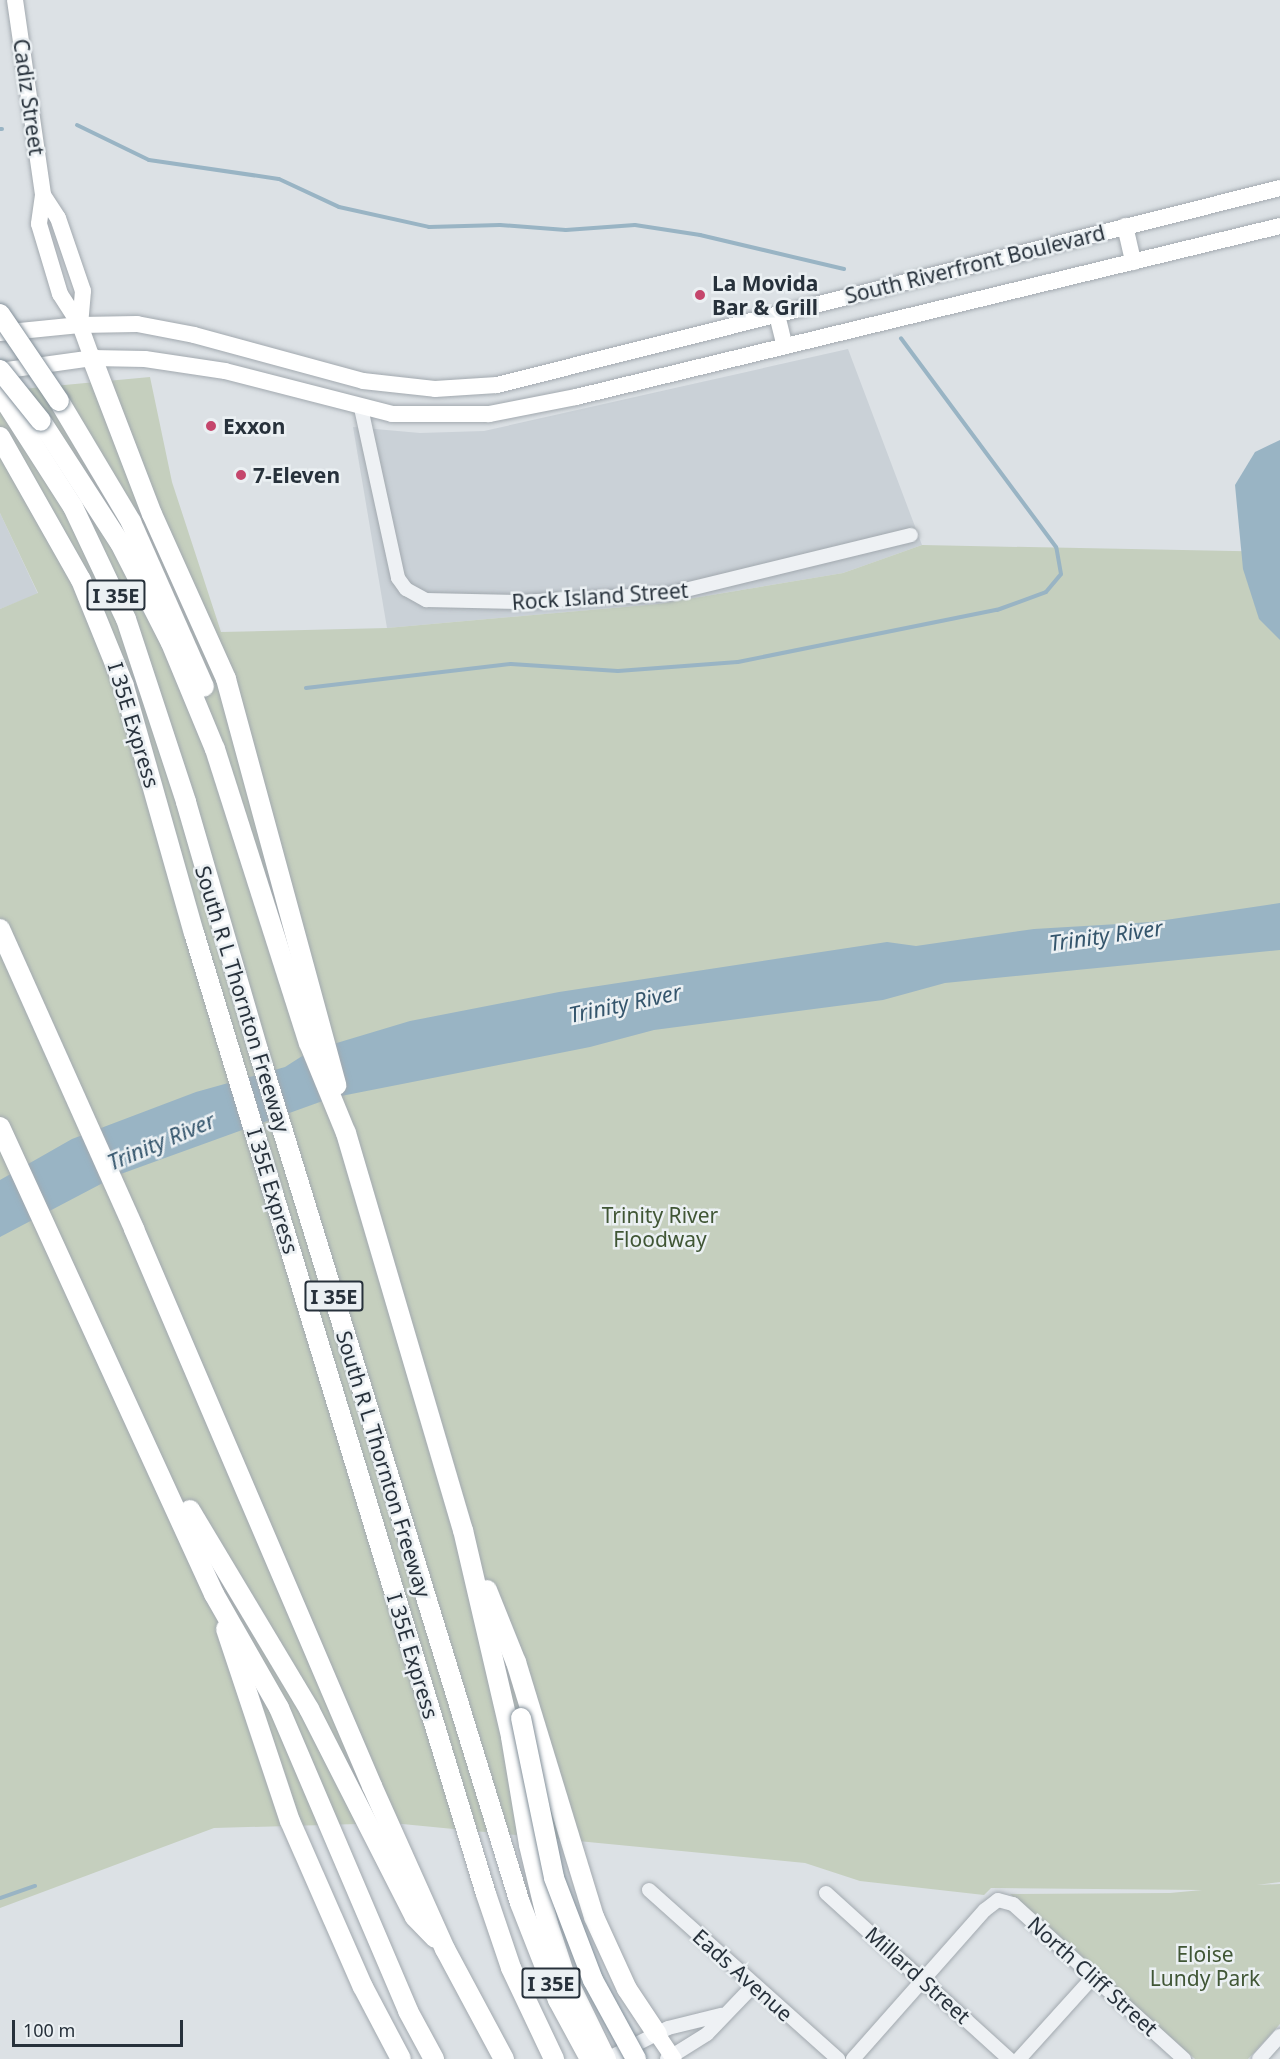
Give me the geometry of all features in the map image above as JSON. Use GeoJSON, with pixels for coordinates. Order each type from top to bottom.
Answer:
{"type":"FeatureCollection","features":[{"type":"Feature","properties":{"kind":"highway"},"geometry":{"type":"LineString","coordinates":[[0,314],[110,481],[177,640],[224,738],[256,845],[272,925],[309,1043],[346,1133]]}},
{"type":"Feature","properties":{"kind":"highway"},"geometry":{"type":"LineString","coordinates":[[92,358],[132,465],[226,679],[248,748],[262,815],[324,1031],[346,1133],[463,1530],[512,1737],[540,1899],[564,1973],[606,2059]]}},
{"type":"Feature","properties":{"kind":"highway"},"geometry":{"type":"LineString","coordinates":[[0,371],[35,428],[120,543],[177,640]]}},
{"type":"Feature","properties":{"kind":"highway","name":"I 35E"},"geometry":{"type":"LineString","coordinates":[[0,393],[35,428]]}},
{"type":"Feature","properties":{"kind":"highway","name":"South R L Thornton Freeway"},"geometry":{"type":"LineString","coordinates":[[35,428],[102,563],[149,688],[520,1903],[554,1991],[590,2059]]}},
{"type":"Feature","properties":{"kind":"highway","name":"I 35E Express"},"geometry":{"type":"LineString","coordinates":[[0,437],[81,580],[124,686],[194,933],[486,1894],[511,1968],[554,2059]]}},
{"type":"Feature","properties":{"kind":"highway"},"geometry":{"type":"LineString","coordinates":[[0,929],[134,1229],[416,1903]]}},
{"type":"Feature","properties":{"kind":"highway"},"geometry":{"type":"LineString","coordinates":[[0,1127],[214,1594],[275,1700],[408,2011],[434,2059]]}},
{"type":"Feature","properties":{"kind":"highway"},"geometry":{"type":"LineString","coordinates":[[72,1282],[123,1361],[199,1529],[288,1670],[416,1903],[445,1949],[504,2059]]}},
{"type":"Feature","properties":{"kind":"highway"},"geometry":{"type":"LineString","coordinates":[[463,1530],[516,1662],[594,1917],[627,1989],[657,2034]]}},
{"type":"Feature","properties":{"kind":"highway"},"geometry":{"type":"LineString","coordinates":[[214,1594],[245,1695],[290,1821],[401,2059]]}},
{"type":"Feature","properties":{"kind":"highway"},"geometry":{"type":"LineString","coordinates":[[496,1610],[554,1878],[593,1980],[636,2059]]}},
{"type":"Feature","properties":{"kind":"main road","name":"Cadiz Street"},"geometry":{"type":"LineString","coordinates":[[15,0],[43,195],[39,224],[60,294],[80,325],[92,358]]}},
{"type":"Feature","properties":{"kind":"main road","name":"South Riverfront Boulevard"},"geometry":{"type":"LineString","coordinates":[[0,333],[80,325],[168,328],[363,381],[435,389],[496,385],[1280,188]]}},
{"type":"Feature","properties":{"kind":"main road"},"geometry":{"type":"LineString","coordinates":[[1125,226],[1133,262]]}},
{"type":"Feature","properties":{"kind":"main road","name":"South Riverfront Boulevard"},"geometry":{"type":"LineString","coordinates":[[0,371],[92,358],[172,362],[225,371],[361,408],[420,416],[489,414],[576,397],[1280,226]]}},
{"type":"Feature","properties":{"kind":"main road"},"geometry":{"type":"LineString","coordinates":[[777,315],[785,346]]}},
{"type":"Feature","properties":{"kind":"main road"},"geometry":{"type":"LineString","coordinates":[[225,371],[233,345]]}},
{"type":"Feature","properties":{"kind":"main road"},"geometry":{"type":"LineString","coordinates":[[361,408],[363,381]]}},
{"type":"Feature","properties":{"kind":"main road"},"geometry":{"type":"LineString","coordinates":[[657,2034],[671,2058]]}},
{"type":"Feature","properties":{"kind":"street","name":"Rock Island Street"},"geometry":{"type":"LineString","coordinates":[[361,408],[398,578],[415,595],[441,603],[638,597],[701,589],[911,535]]}},
{"type":"Feature","properties":{"kind":"street","name":"Eads Avenue"},"geometry":{"type":"LineString","coordinates":[[649,1890],[838,2059]]}},
{"type":"Feature","properties":{"kind":"street","name":"Millard Street"},"geometry":{"type":"LineString","coordinates":[[826,1893],[925,1979],[1009,2059]]}},
{"type":"Feature","properties":{"kind":"street","name":"North Cliff Street"},"geometry":{"type":"LineString","coordinates":[[925,1979],[985,1910],[998,1900],[1013,1904],[1184,2059]]}},
{"type":"Feature","properties":{"kind":"street"},"geometry":{"type":"LineString","coordinates":[[1019,2059],[1093,1977]]}},
{"type":"Feature","properties":{"kind":"street"},"geometry":{"type":"LineString","coordinates":[[853,2059],[925,1979]]}},
{"type":"Feature","properties":{"kind":"street"},"geometry":{"type":"LineString","coordinates":[[671,2058],[708,2034],[721,2015],[754,1985]]}},
{"type":"Feature","properties":{"kind":"street"},"geometry":{"type":"LineString","coordinates":[[606,2059],[657,2034],[721,2015]]}},
{"type":"Feature","properties":{"kind":"street"},"geometry":{"type":"LineString","coordinates":[[1259,2059],[1280,2036]]}},
{"type":"Feature","properties":{"kind":"shaded area"},"geometry":{"type":"Polygon","coordinates":[[[848,349],[922,545],[843,573],[658,604],[387,628],[353,427],[420,433],[484,431],[848,349]]]}},
{"type":"Feature","properties":{"kind":"shaded area"},"geometry":{"type":"Polygon","coordinates":[[[0,513],[38,594],[0,609],[0,513]]]}},
{"type":"Feature","properties":{"kind":"green space","name":"Trinity River Floodway"},"geometry":{"type":"Polygon","coordinates":[[[150,377],[172,482],[221,632],[387,628],[658,604],[843,573],[922,545],[1280,552],[1280,1882],[1257,1885],[1280,1884],[1280,2024],[1248,2059],[1195,2059],[1010,1894],[1170,1893],[1202,1890],[991,1888],[984,1895],[860,1881],[805,1863],[392,1823],[214,1828],[0,1908],[0,609],[38,593],[0,513],[0,391],[150,377]]]}},
{"type":"Feature","properties":{"kind":"water"},"geometry":{"type":"Polygon","coordinates":[[[1280,440],[1280,640],[1259,619],[1243,569],[1235,485],[1255,452],[1280,440]]]}},
{"type":"Feature","properties":{"kind":"water","name":"Trinity River"},"geometry":{"type":"Polygon","coordinates":[[[1280,903],[1280,950],[945,983],[883,1000],[654,1030],[590,1047],[331,1098],[118,1175],[0,1237],[0,1180],[72,1139],[196,1092],[285,1067],[310,1051],[410,1021],[559,992],[887,942],[916,946],[1034,929],[1152,922],[1280,903]]]}},
{"type":"Feature","properties":{"kind":"waterway"},"geometry":{"type":"LineString","coordinates":[[77,125],[149,160],[279,179],[339,207],[429,227],[500,225],[566,230],[635,225],[700,235],[844,269]]}},
{"type":"Feature","properties":{"kind":"waterway"},"geometry":{"type":"LineString","coordinates":[[306,688],[511,664],[618,671],[738,662],[997,610],[1046,592],[1061,574],[1056,547],[901,338]]}},
{"type":"Feature","properties":{"kind":"waterway"},"geometry":{"type":"LineString","coordinates":[[0,1898],[35,1886]]}},
{"type":"Feature","properties":{"kind":"place","name":"La Movida Bar & Grill"},"geometry":{"type":"Point","coordinates":[700,295]}},
{"type":"Feature","properties":{"kind":"place","name":"Exxon"},"geometry":{"type":"Point","coordinates":[211,426]}},
{"type":"Feature","properties":{"kind":"place","name":"7-Eleven"},"geometry":{"type":"Point","coordinates":[241,475]}},
{"type":"Feature","properties":{"kind":"park label","name":"Eloise Lundy Park"},"geometry":{"type":"Point","coordinates":[1205,1966]}}]}
